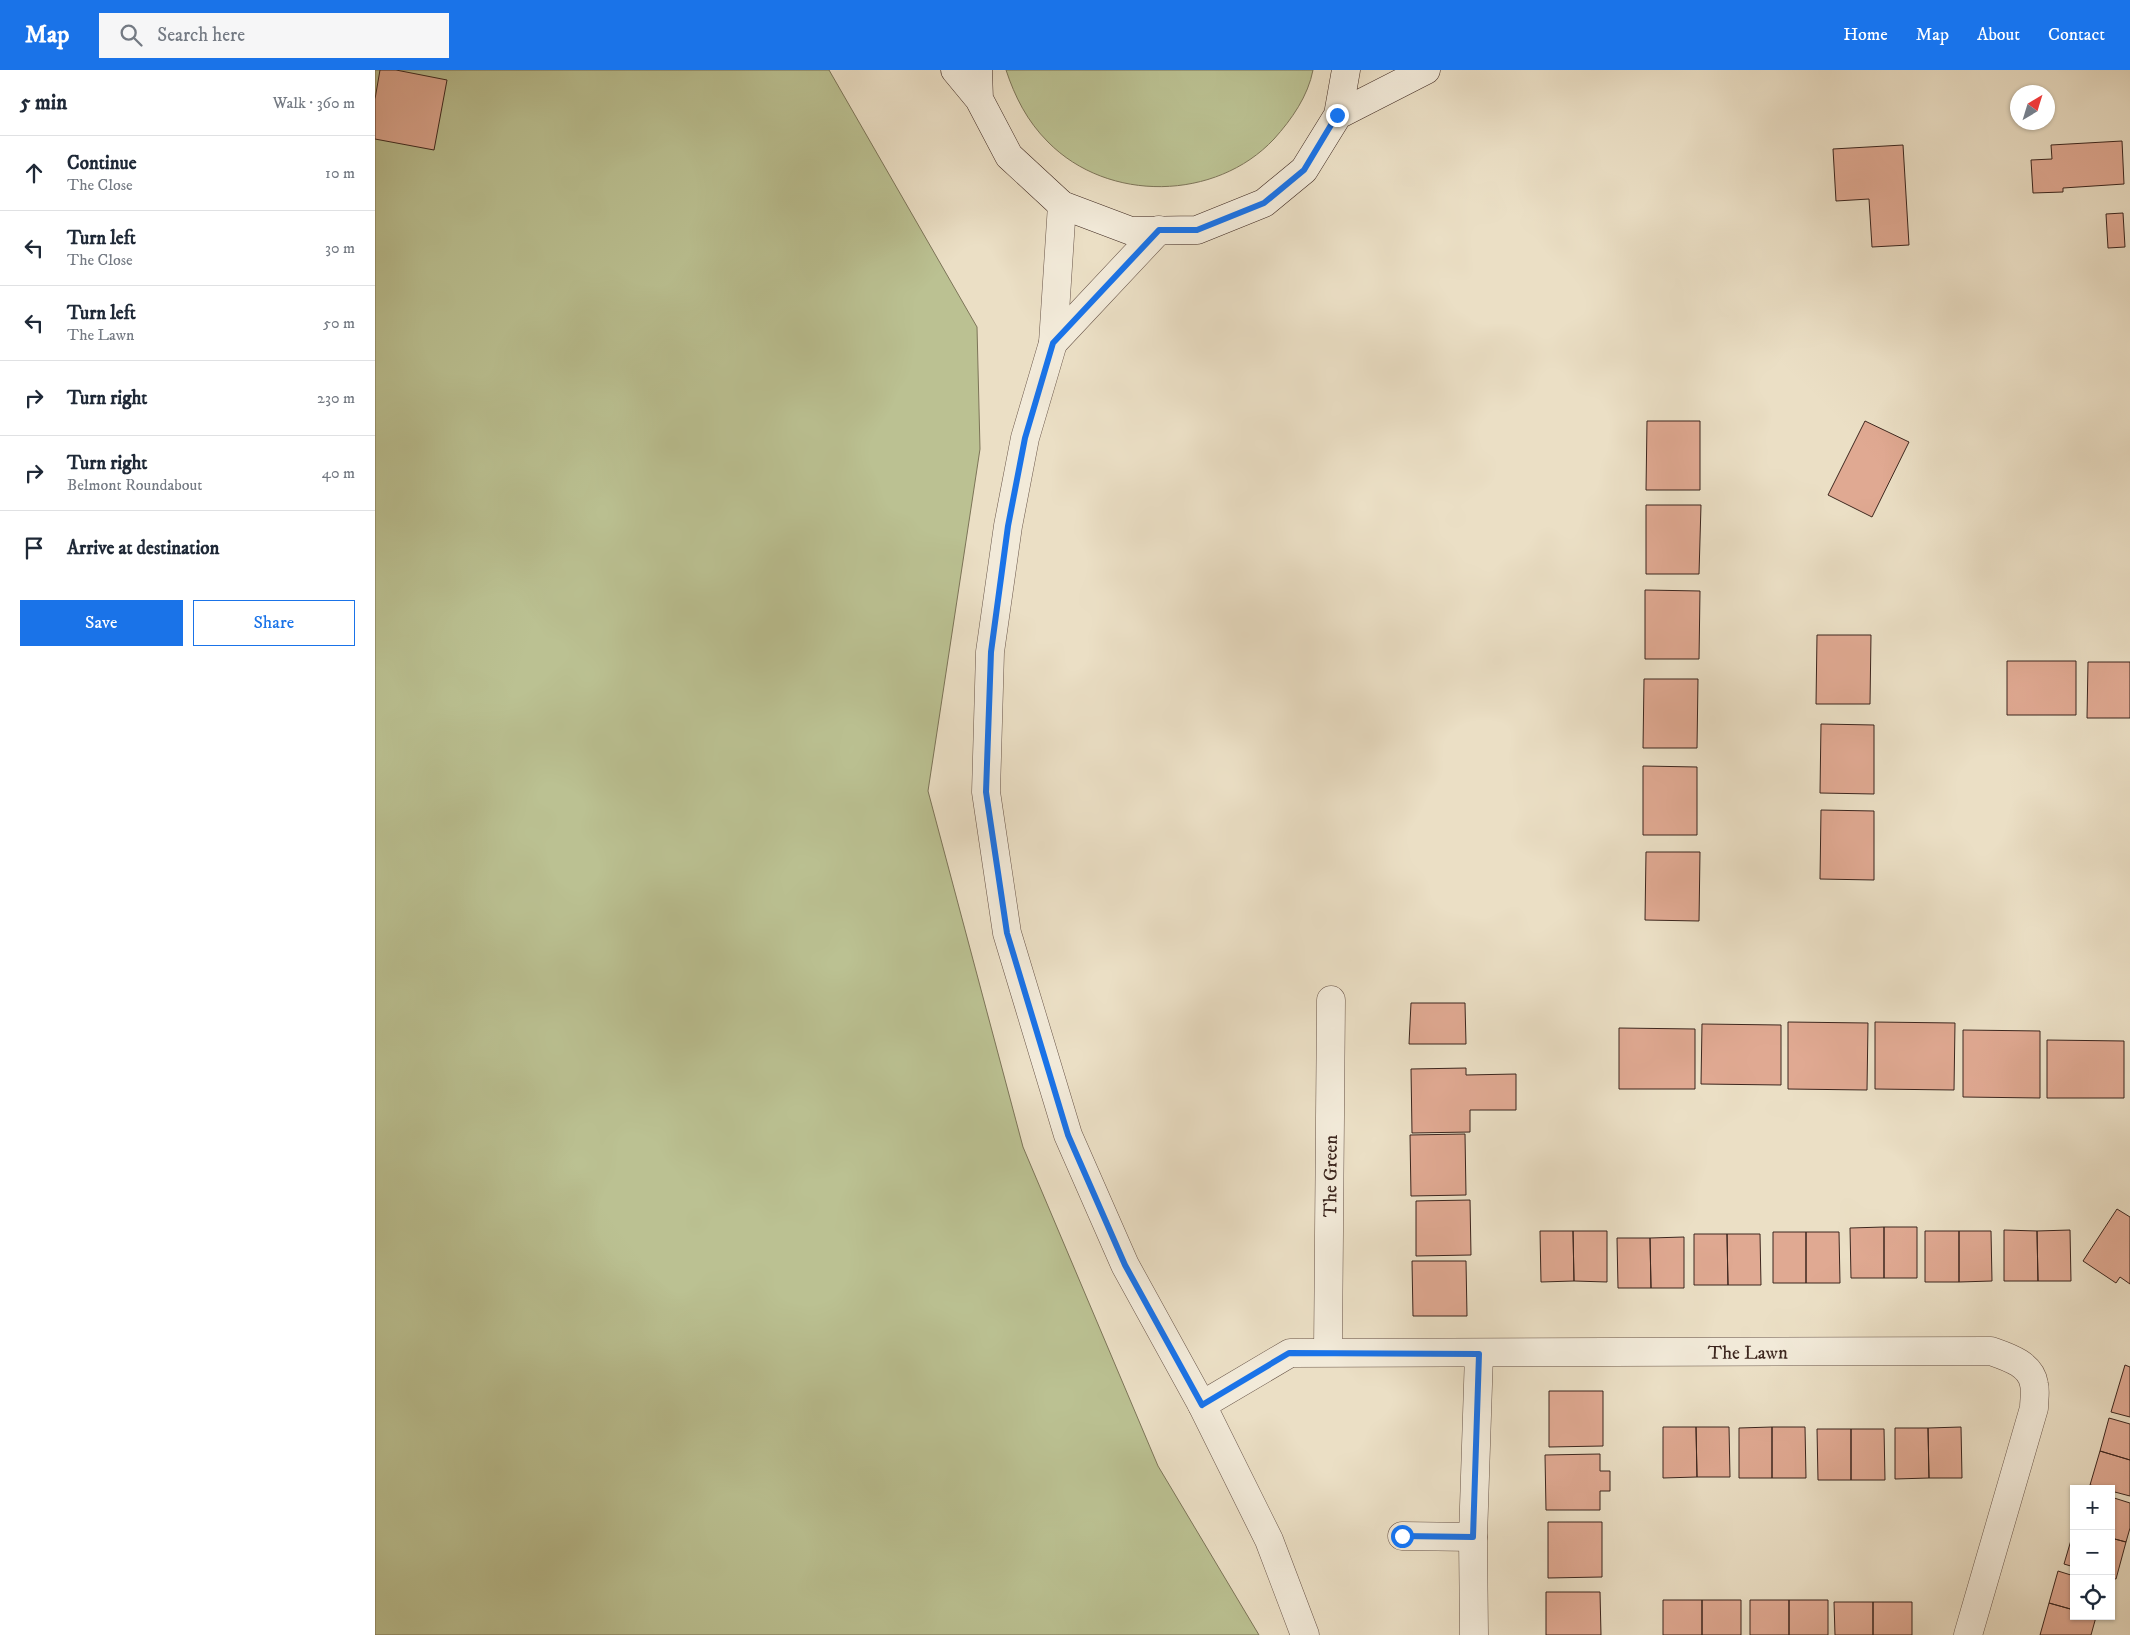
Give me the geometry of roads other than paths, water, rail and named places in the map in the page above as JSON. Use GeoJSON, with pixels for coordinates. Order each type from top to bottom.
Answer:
{"type":"FeatureCollection","features":[{"type":"Feature","properties":{"kind":"street"},"geometry":{"type":"LineString","coordinates":[[955,70],[979,99],[1009,156],[1062,205],[1131,231],[1197,230],[1264,203],[1304,170],[1337,115],[1346,70]]}},
{"type":"Feature","properties":{"kind":"street"},"geometry":{"type":"LineString","coordinates":[[978,70],[979,99]]}},
{"type":"Feature","properties":{"kind":"street"},"geometry":{"type":"LineString","coordinates":[[1337,115],[1426,70]]}},
{"type":"Feature","properties":{"kind":"street"},"geometry":{"type":"LineString","coordinates":[[1062,205],[1053,343],[1025,438],[1008,526],[991,652],[986,792],[1007,933],[1068,1135],[1125,1265],[1202,1405],[1269,1540],[1305,1635]]}},
{"type":"Feature","properties":{"kind":"street"},"geometry":{"type":"LineString","coordinates":[[1053,343],[1159,230]]}},
{"type":"Feature","properties":{"kind":"street","name":"The Green"},"geometry":{"type":"LineString","coordinates":[[1328,1351],[1331,1000]]}},
{"type":"Feature","properties":{"kind":"street","name":"The Lawn"},"geometry":{"type":"LineString","coordinates":[[1202,1405],[1289,1353],[1328,1351],[1479,1354],[1991,1351],[2012,1358],[2027,1369],[2034,1382],[2034,1408],[1967,1635]]}},
{"type":"Feature","properties":{"kind":"street"},"geometry":{"type":"LineString","coordinates":[[1474,1635],[1473,1537],[1479,1354]]}},
{"type":"Feature","properties":{"kind":"street"},"geometry":{"type":"LineString","coordinates":[[1402,1536],[1473,1537]]}}]}
